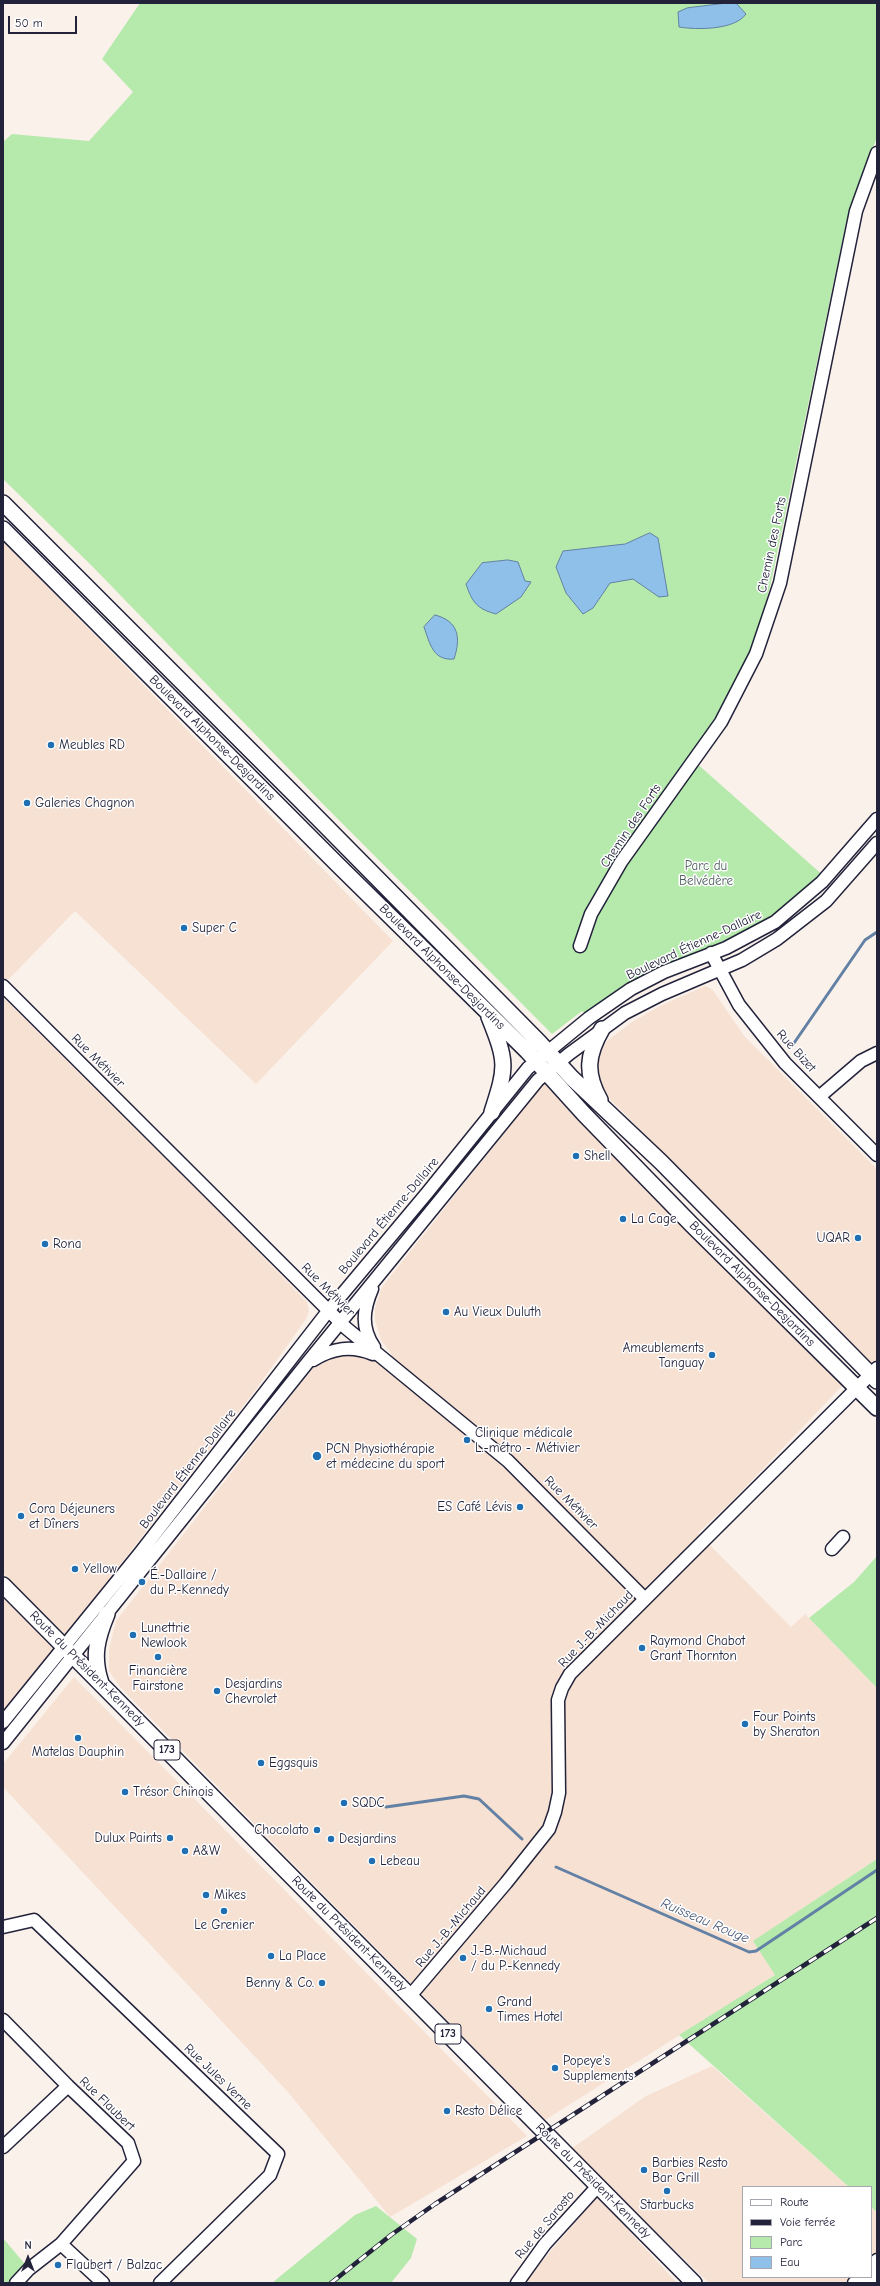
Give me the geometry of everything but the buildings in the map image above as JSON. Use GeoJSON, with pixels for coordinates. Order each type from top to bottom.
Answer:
{"type":"FeatureCollection","features":[{"type":"Feature","properties":{"kind":"main road","name":"Boulevard Alphonse-Desjardins"},"geometry":{"type":"LineString","coordinates":[[3,503],[298,798],[605,1110],[661,1162],[875,1374]]}},
{"type":"Feature","properties":{"kind":"main road","name":"Boulevard Alphonse-Desjardins"},"geometry":{"type":"LineString","coordinates":[[3,529],[536,1061],[692,1225],[877,1408]]}},
{"type":"Feature","properties":{"kind":"main road"},"geometry":{"type":"LineString","coordinates":[[486,1011],[502,1052],[504,1067],[492,1112]]}},
{"type":"Feature","properties":{"kind":"main road"},"geometry":{"type":"LineString","coordinates":[[602,1029],[593,1045],[589,1063],[592,1082],[605,1110]]}},
{"type":"Feature","properties":{"kind":"main road","name":"Route du Président-Kennedy"},"geometry":{"type":"LineString","coordinates":[[3,1585],[597,2187],[694,2283]]}},
{"type":"Feature","properties":{"kind":"main road"},"geometry":{"type":"LineString","coordinates":[[102,1684],[97,1671],[95,1652],[98,1635],[107,1614]]}},
{"type":"Feature","properties":{"kind":"street","name":"Chemin des Forts"},"geometry":{"type":"LineString","coordinates":[[580,946],[591,914],[621,862],[721,722],[756,654],[780,584],[856,211],[877,154]]}},
{"type":"Feature","properties":{"kind":"street","name":"Boulevard Étienne-Dallaire"},"geometry":{"type":"LineString","coordinates":[[3,1744],[140,1553],[329,1310],[492,1112],[536,1061],[602,1008],[631,989],[664,972],[759,931],[805,898],[822,882],[877,819]]}},
{"type":"Feature","properties":{"kind":"street","name":"Boulevard Étienne-Dallaire"},"geometry":{"type":"LineString","coordinates":[[3,1722],[69,1651],[107,1614],[480,1149],[546,1073],[625,1013],[662,994],[746,957],[800,923],[837,890],[877,843]]}},
{"type":"Feature","properties":{"kind":"street","name":"Rue Bizet"},"geometry":{"type":"LineString","coordinates":[[711,953],[738,1005],[785,1063],[877,1155]]}},
{"type":"Feature","properties":{"kind":"street","name":"Rue Métivier"},"geometry":{"type":"LineString","coordinates":[[3,986],[341,1323],[508,1461],[646,1598]]}},
{"type":"Feature","properties":{"kind":"street"},"geometry":{"type":"LineString","coordinates":[[819,1097],[861,1061],[877,1053]]}},
{"type":"Feature","properties":{"kind":"street"},"geometry":{"type":"LineString","coordinates":[[379,1275],[368,1300],[364,1320],[367,1336],[382,1358]]}},
{"type":"Feature","properties":{"kind":"street"},"geometry":{"type":"LineString","coordinates":[[308,1362],[323,1354],[344,1348],[364,1350],[382,1358]]}},
{"type":"Feature","properties":{"kind":"street","name":"Rue J.-B.-Michaud"},"geometry":{"type":"LineString","coordinates":[[410,1996],[549,1830],[555,1812],[558,1793],[558,1700],[562,1688],[570,1674],[857,1388],[875,1374]]}},
{"type":"Feature","properties":{"kind":"street"},"geometry":{"type":"LineString","coordinates":[[832,1549],[842,1537]]}},
{"type":"Feature","properties":{"kind":"street","name":"Rue Jules Verne"},"geometry":{"type":"LineString","coordinates":[[3,1928],[34,1920],[278,2154],[270,2175],[160,2283]]}},
{"type":"Feature","properties":{"kind":"street","name":"Rue Flaubert"},"geometry":{"type":"LineString","coordinates":[[3,2020],[68,2086],[128,2143],[134,2160],[61,2244],[29,2269],[16,2283]]}},
{"type":"Feature","properties":{"kind":"street"},"geometry":{"type":"LineString","coordinates":[[3,2147],[68,2086]]}},
{"type":"Feature","properties":{"kind":"street","name":"Rue de Sarosto"},"geometry":{"type":"LineString","coordinates":[[516,2283],[545,2244],[597,2187]]}},
{"type":"Feature","properties":{"kind":"street"},"geometry":{"type":"LineString","coordinates":[[61,2244],[103,2283]]}},
{"type":"Feature","properties":{"kind":"street"},"geometry":{"type":"LineString","coordinates":[[869,2283],[877,2274]]}},
{"type":"Feature","properties":{"kind":"shaded area"},"geometry":{"type":"Polygon","coordinates":[[[3,541],[393,941],[256,1084],[75,911],[3,985],[3,541]]]}},
{"type":"Feature","properties":{"kind":"shaded area"},"geometry":{"type":"Polygon","coordinates":[[[705,986],[712,989],[745,1037],[877,1169],[877,1358],[868,1366],[816,1313],[789,1281],[603,1092],[598,1082],[597,1065],[599,1051],[607,1041],[632,1022],[660,1006],[705,986]]]}},
{"type":"Feature","properties":{"kind":"shaded area"},"geometry":{"type":"Polygon","coordinates":[[[3,997],[230,1223],[307,1302],[309,1311],[306,1319],[254,1392],[65,1636],[3,1573],[3,997]]]}},
{"type":"Feature","properties":{"kind":"shaded area"},"geometry":{"type":"Polygon","coordinates":[[[544,1083],[843,1385],[733,1500],[698,1533],[791,1627],[805,1614],[877,1688],[877,1859],[754,1941],[775,1975],[545,2120],[121,1688],[109,1671],[109,1649],[116,1621],[312,1369],[335,1357],[353,1355],[369,1357],[384,1364],[392,1355],[381,1340],[375,1320],[375,1308],[382,1287],[544,1083]]]}},
{"type":"Feature","properties":{"kind":"shaded area"},"geometry":{"type":"Polygon","coordinates":[[[3,1594],[56,1648],[3,1713],[3,1594]]]}},
{"type":"Feature","properties":{"kind":"shaded area"},"geometry":{"type":"Polygon","coordinates":[[[74,1677],[527,2136],[390,2217],[287,2091],[3,1787],[3,1764],[74,1677]]]}},
{"type":"Feature","properties":{"kind":"shaded area"},"geometry":{"type":"Polygon","coordinates":[[[712,2066],[848,2186],[742,2186],[742,2278],[872,2278],[872,2208],[877,2212],[877,2283],[709,2283],[571,2149],[646,2096],[712,2066]]]}},
{"type":"Feature","properties":{"kind":"shaded area"},"geometry":{"type":"Polygon","coordinates":[[[597,2196],[677,2283],[524,2283],[597,2196]]]}},
{"type":"Feature","properties":{"kind":"green space","name":"Parc du Belvédère"},"geometry":{"type":"Polygon","coordinates":[[[140,3],[877,3],[877,137],[846,223],[770,587],[752,651],[694,761],[826,878],[775,922],[589,1018],[582,1011],[552,1034],[315,796],[91,565],[3,479],[3,142],[12,134],[89,141],[133,92],[102,59],[140,3]]]}},
{"type":"Feature","properties":{"kind":"green space"},"geometry":{"type":"Polygon","coordinates":[[[877,1556],[877,1688],[809,1618],[854,1582],[877,1556]]]}},
{"type":"Feature","properties":{"kind":"green space"},"geometry":{"type":"Polygon","coordinates":[[[877,1859],[877,2212],[872,2208],[872,2186],[848,2186],[679,2035],[775,1975],[753,1941],[877,1859]]]}},
{"type":"Feature","properties":{"kind":"green space"},"geometry":{"type":"Polygon","coordinates":[[[376,2206],[417,2239],[411,2258],[391,2283],[272,2283],[355,2215],[376,2206]]]}},
{"type":"Feature","properties":{"kind":"green space"},"geometry":{"type":"Polygon","coordinates":[[[3,2238],[29,2269],[16,2283],[3,2283],[3,2238]]]}},
{"type":"Feature","properties":{"kind":"water"},"geometry":{"type":"Polygon","coordinates":[[[736,3],[746,14],[741,19],[733,23],[715,28],[679,27],[678,12],[687,8],[736,3]]]}},
{"type":"Feature","properties":{"kind":"water"},"geometry":{"type":"Polygon","coordinates":[[[650,533],[658,538],[668,596],[659,597],[633,579],[610,583],[593,608],[583,614],[566,593],[556,567],[563,551],[625,544],[650,533]]]}},
{"type":"Feature","properties":{"kind":"water"},"geometry":{"type":"Polygon","coordinates":[[[508,560],[518,562],[525,581],[531,582],[521,597],[496,614],[484,610],[473,600],[466,584],[482,563],[508,560]]]}},
{"type":"Feature","properties":{"kind":"water"},"geometry":{"type":"Polygon","coordinates":[[[435,615],[449,621],[456,631],[457,644],[454,659],[441,657],[433,650],[424,627],[435,615]]]}},
{"type":"Feature","properties":{"kind":"waterway"},"geometry":{"type":"LineString","coordinates":[[792,1046],[865,940],[877,932]]}},
{"type":"Feature","properties":{"kind":"waterway","name":"Ruisseau Rouge"},"geometry":{"type":"LineString","coordinates":[[386,1807],[464,1796],[479,1799],[522,1839]]}},
{"type":"Feature","properties":{"kind":"waterway","name":"Ruisseau Rouge"},"geometry":{"type":"LineString","coordinates":[[556,1867],[749,1952],[756,1951],[877,1870]]}},
{"type":"Feature","properties":{"kind":"railway"},"geometry":{"type":"LineString","coordinates":[[331,2283],[391,2235],[435,2204],[877,1918]]}},
{"type":"Feature","properties":{"kind":"place","name":"Meubles RD"},"geometry":{"type":"Point","coordinates":[51,745]}},
{"type":"Feature","properties":{"kind":"place","name":"Galeries Chagnon"},"geometry":{"type":"Point","coordinates":[27,803]}},
{"type":"Feature","properties":{"kind":"place","name":"Super C"},"geometry":{"type":"Point","coordinates":[184,928]}},
{"type":"Feature","properties":{"kind":"place","name":"Shell"},"geometry":{"type":"Point","coordinates":[576,1156]}},
{"type":"Feature","properties":{"kind":"place","name":"La Cage"},"geometry":{"type":"Point","coordinates":[623,1219]}},
{"type":"Feature","properties":{"kind":"place","name":"UQAR"},"geometry":{"type":"Point","coordinates":[858,1238]}},
{"type":"Feature","properties":{"kind":"place","name":"Rona"},"geometry":{"type":"Point","coordinates":[45,1244]}},
{"type":"Feature","properties":{"kind":"place","name":"Au Vieux Duluth"},"geometry":{"type":"Point","coordinates":[446,1312]}},
{"type":"Feature","properties":{"kind":"place","name":"Ameublements Tanguay"},"geometry":{"type":"Point","coordinates":[712,1355]}},
{"type":"Feature","properties":{"kind":"place","name":"Clinique médicale L.-métro - Métivier"},"geometry":{"type":"Point","coordinates":[467,1440]}},
{"type":"Feature","properties":{"kind":"place","name":"PCN Physiothérapie et médecine du sport"},"geometry":{"type":"Point","coordinates":[317,1456]}},
{"type":"Feature","properties":{"kind":"place","name":"ES Café Lévis"},"geometry":{"type":"Point","coordinates":[520,1507]}},
{"type":"Feature","properties":{"kind":"place","name":"Cora Déjeuners et Dîners"},"geometry":{"type":"Point","coordinates":[21,1516]}},
{"type":"Feature","properties":{"kind":"place","name":"Yellow"},"geometry":{"type":"Point","coordinates":[75,1569]}},
{"type":"Feature","properties":{"kind":"place","name":"É.-Dallaire / du P.-Kennedy"},"geometry":{"type":"Point","coordinates":[142,1582]}},
{"type":"Feature","properties":{"kind":"place","name":"Lunettrie Newlook"},"geometry":{"type":"Point","coordinates":[133,1635]}},
{"type":"Feature","properties":{"kind":"place","name":"Raymond Chabot Grant Thornton"},"geometry":{"type":"Point","coordinates":[642,1648]}},
{"type":"Feature","properties":{"kind":"place","name":"Financière Fairstone"},"geometry":{"type":"Point","coordinates":[158,1657]}},
{"type":"Feature","properties":{"kind":"place","name":"Desjardins Chevrolet"},"geometry":{"type":"Point","coordinates":[217,1691]}},
{"type":"Feature","properties":{"kind":"place","name":"Four Points by Sheraton"},"geometry":{"type":"Point","coordinates":[745,1724]}},
{"type":"Feature","properties":{"kind":"place","name":"Matelas Dauphin"},"geometry":{"type":"Point","coordinates":[78,1738]}},
{"type":"Feature","properties":{"kind":"place","name":"Eggsquis"},"geometry":{"type":"Point","coordinates":[261,1763]}},
{"type":"Feature","properties":{"kind":"place","name":"Trésor Chinois"},"geometry":{"type":"Point","coordinates":[125,1792]}},
{"type":"Feature","properties":{"kind":"place","name":"SQDC"},"geometry":{"type":"Point","coordinates":[344,1803]}},
{"type":"Feature","properties":{"kind":"place","name":"Chocolato"},"geometry":{"type":"Point","coordinates":[317,1830]}},
{"type":"Feature","properties":{"kind":"place","name":"Dulux Paints"},"geometry":{"type":"Point","coordinates":[170,1838]}},
{"type":"Feature","properties":{"kind":"place","name":"Desjardins"},"geometry":{"type":"Point","coordinates":[331,1839]}},
{"type":"Feature","properties":{"kind":"place","name":"A&W"},"geometry":{"type":"Point","coordinates":[185,1851]}},
{"type":"Feature","properties":{"kind":"place","name":"Lebeau"},"geometry":{"type":"Point","coordinates":[372,1861]}},
{"type":"Feature","properties":{"kind":"place","name":"Mikes"},"geometry":{"type":"Point","coordinates":[206,1895]}},
{"type":"Feature","properties":{"kind":"place","name":"Le Grenier"},"geometry":{"type":"Point","coordinates":[224,1911]}},
{"type":"Feature","properties":{"kind":"place","name":"La Place"},"geometry":{"type":"Point","coordinates":[271,1956]}},
{"type":"Feature","properties":{"kind":"place","name":"J.-B.-Michaud / du P.-Kennedy"},"geometry":{"type":"Point","coordinates":[463,1958]}},
{"type":"Feature","properties":{"kind":"place","name":"Benny & Co."},"geometry":{"type":"Point","coordinates":[322,1983]}},
{"type":"Feature","properties":{"kind":"place","name":"Grand Times Hotel"},"geometry":{"type":"Point","coordinates":[489,2009]}},
{"type":"Feature","properties":{"kind":"place","name":"Popeye's Supplements"},"geometry":{"type":"Point","coordinates":[555,2068]}},
{"type":"Feature","properties":{"kind":"place","name":"Resto Délice"},"geometry":{"type":"Point","coordinates":[447,2111]}},
{"type":"Feature","properties":{"kind":"place","name":"Barbies Resto Bar Grill"},"geometry":{"type":"Point","coordinates":[644,2170]}},
{"type":"Feature","properties":{"kind":"place","name":"Starbucks"},"geometry":{"type":"Point","coordinates":[667,2191]}},
{"type":"Feature","properties":{"kind":"place","name":"Flaubert / Balzac"},"geometry":{"type":"Point","coordinates":[58,2265]}}]}
